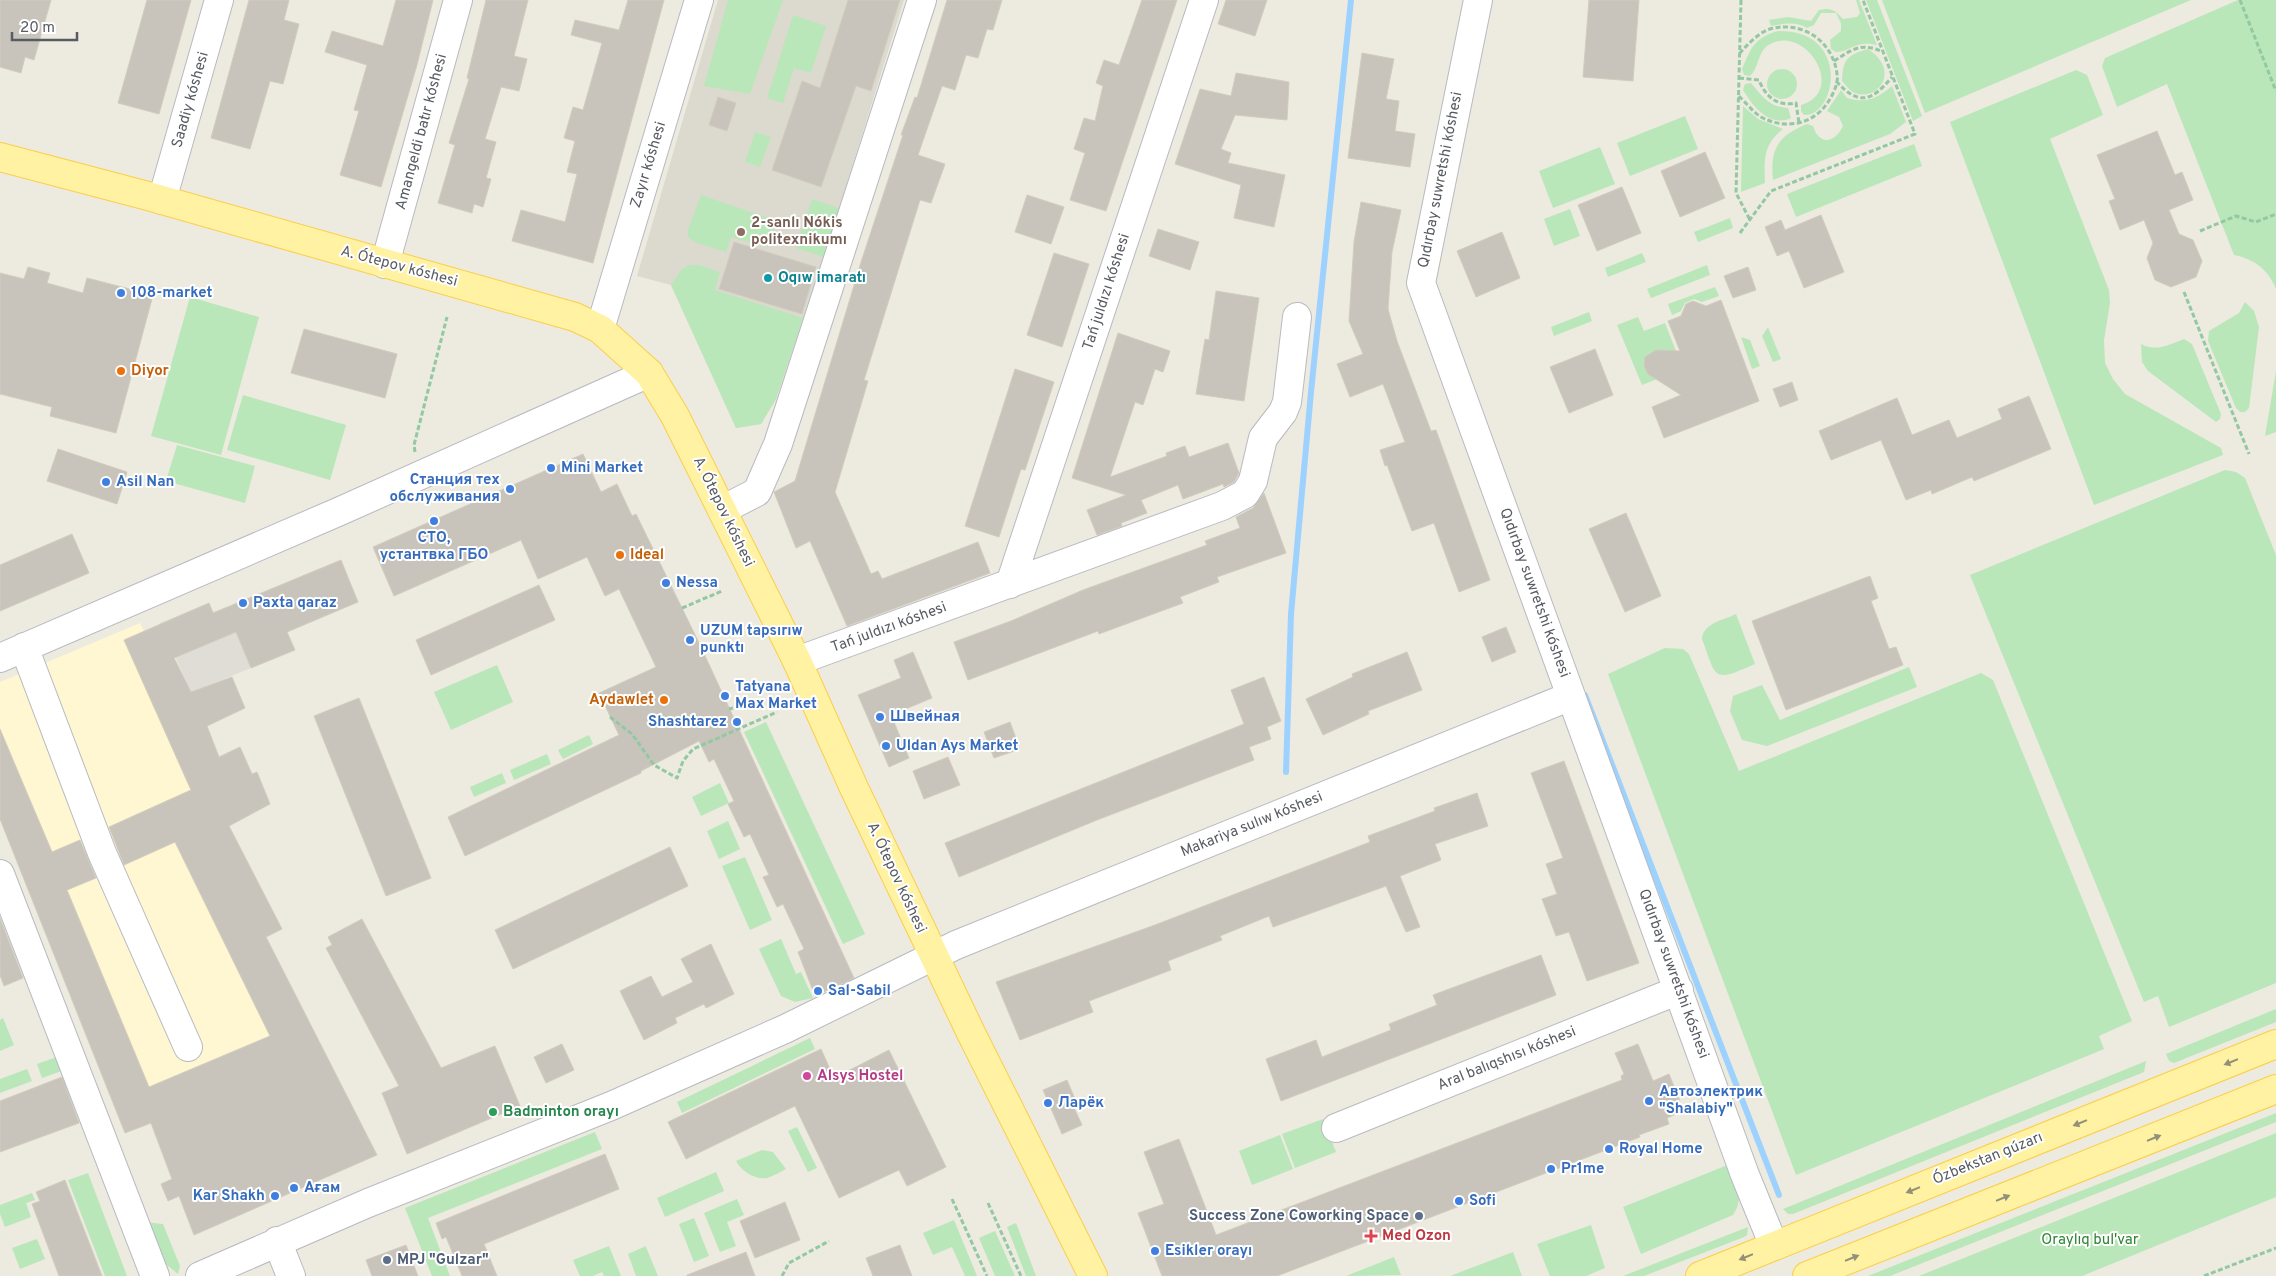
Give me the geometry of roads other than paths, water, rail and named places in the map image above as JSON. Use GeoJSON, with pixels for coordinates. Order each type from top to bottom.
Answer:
{"type":"FeatureCollection","features":[{"type":"Feature","properties":{"kind":"main road","name":"A. Ótepov kóshesi"},"geometry":{"type":"LineString","coordinates":[[0,157],[162,200],[575,317],[600,330],[649,373],[676,416],[797,661],[932,955],[1093,1276]]}},
{"type":"Feature","properties":{"kind":"main road","name":"Ózbekstan gúzarı"},"geometry":{"type":"LineString","coordinates":[[1700,1276],[2276,1044]]}},
{"type":"Feature","properties":{"kind":"main road"},"geometry":{"type":"LineString","coordinates":[[1806,1276],[2276,1089]]}},
{"type":"Feature","properties":{"kind":"street","name":"Saadiy kóshesi"},"geometry":{"type":"LineString","coordinates":[[162,200],[219,0]]}},
{"type":"Feature","properties":{"kind":"street","name":"Amangeldi batır kóshesi"},"geometry":{"type":"LineString","coordinates":[[385,264],[458,0]]}},
{"type":"Feature","properties":{"kind":"street","name":"Zayır kóshesi"},"geometry":{"type":"LineString","coordinates":[[600,330],[700,0]]}},
{"type":"Feature","properties":{"kind":"street"},"geometry":{"type":"LineString","coordinates":[[722,510],[757,492],[778,444],[922,0]]}},
{"type":"Feature","properties":{"kind":"street","name":"Tań juldızı kóshesi"},"geometry":{"type":"LineString","coordinates":[[1010,584],[1204,0]]}},
{"type":"Feature","properties":{"kind":"street","name":"Qıdırbay suwretshi kóshesi"},"geometry":{"type":"LineString","coordinates":[[1478,0],[1421,283],[1746,1175],[1774,1246]]}},
{"type":"Feature","properties":{"kind":"street","name":"Tań juldızı kóshesi"},"geometry":{"type":"LineString","coordinates":[[797,661],[1222,506],[1245,494],[1253,481],[1263,438],[1283,412],[1288,402],[1297,317]]}},
{"type":"Feature","properties":{"kind":"street"},"geometry":{"type":"LineString","coordinates":[[188,1047],[12,652],[347,508],[649,373]]}},
{"type":"Feature","properties":{"kind":"street","name":"Makariya sulıw kóshesi"},"geometry":{"type":"LineString","coordinates":[[200,1276],[277,1241],[611,1106],[785,1029],[932,955],[1571,696]]}},
{"type":"Feature","properties":{"kind":"street"},"geometry":{"type":"LineString","coordinates":[[0,874],[155,1276]]}},
{"type":"Feature","properties":{"kind":"street","name":"Aral balıqshısı kóshesi"},"geometry":{"type":"LineString","coordinates":[[1336,1128],[1679,990]]}},
{"type":"Feature","properties":{"kind":"street"},"geometry":{"type":"LineString","coordinates":[[277,1241],[291,1276]]}},
{"type":"Feature","properties":{"kind":"waterway"},"geometry":{"type":"LineString","coordinates":[[1286,772],[1291,614],[1311,392],[1351,0]]}},
{"type":"Feature","properties":{"kind":"waterway"},"geometry":{"type":"LineString","coordinates":[[1585,695],[1779,1195]]}},
{"type":"Feature","properties":{"kind":"place","name":"2-sanlı Nókis politexnikumı"},"geometry":{"type":"Point","coordinates":[741,232]}},
{"type":"Feature","properties":{"kind":"place","name":"Oqıw imaratı"},"geometry":{"type":"Point","coordinates":[768,278]}},
{"type":"Feature","properties":{"kind":"place","name":"108-market"},"geometry":{"type":"Point","coordinates":[121,293]}},
{"type":"Feature","properties":{"kind":"place","name":"Diyor"},"geometry":{"type":"Point","coordinates":[121,371]}},
{"type":"Feature","properties":{"kind":"place","name":"Mini Market"},"geometry":{"type":"Point","coordinates":[551,468]}},
{"type":"Feature","properties":{"kind":"place","name":"Asil Nan"},"geometry":{"type":"Point","coordinates":[106,482]}},
{"type":"Feature","properties":{"kind":"place","name":"Станция тех обслуживания"},"geometry":{"type":"Point","coordinates":[510,489]}},
{"type":"Feature","properties":{"kind":"place","name":"СТО, устантвка ГБО"},"geometry":{"type":"Point","coordinates":[434,521]}},
{"type":"Feature","properties":{"kind":"place","name":"Ideal"},"geometry":{"type":"Point","coordinates":[620,555]}},
{"type":"Feature","properties":{"kind":"place","name":"Nessa"},"geometry":{"type":"Point","coordinates":[666,583]}},
{"type":"Feature","properties":{"kind":"place","name":"Paxta qaraz"},"geometry":{"type":"Point","coordinates":[243,603]}},
{"type":"Feature","properties":{"kind":"place","name":"UZUM tapsırıw punktı"},"geometry":{"type":"Point","coordinates":[690,640]}},
{"type":"Feature","properties":{"kind":"place","name":"Tatyana Max Market"},"geometry":{"type":"Point","coordinates":[725,696]}},
{"type":"Feature","properties":{"kind":"place","name":"Aydawlet"},"geometry":{"type":"Point","coordinates":[664,700]}},
{"type":"Feature","properties":{"kind":"place","name":"Швейная"},"geometry":{"type":"Point","coordinates":[880,717]}},
{"type":"Feature","properties":{"kind":"place","name":"Shashtarez"},"geometry":{"type":"Point","coordinates":[737,722]}},
{"type":"Feature","properties":{"kind":"place","name":"Uldan Ays Market"},"geometry":{"type":"Point","coordinates":[886,746]}},
{"type":"Feature","properties":{"kind":"place","name":"Sal-Sabil"},"geometry":{"type":"Point","coordinates":[818,991]}},
{"type":"Feature","properties":{"kind":"place","name":"Alsys Hostel"},"geometry":{"type":"Point","coordinates":[807,1076]}},
{"type":"Feature","properties":{"kind":"place","name":"Автоэлектрик \"Shalabiy\""},"geometry":{"type":"Point","coordinates":[1649,1101]}},
{"type":"Feature","properties":{"kind":"place","name":"Ларёк"},"geometry":{"type":"Point","coordinates":[1048,1103]}},
{"type":"Feature","properties":{"kind":"place","name":"Badminton orayı"},"geometry":{"type":"Point","coordinates":[493,1112]}},
{"type":"Feature","properties":{"kind":"place","name":"Royal Home"},"geometry":{"type":"Point","coordinates":[1609,1149]}},
{"type":"Feature","properties":{"kind":"place","name":"Pr1me"},"geometry":{"type":"Point","coordinates":[1551,1169]}},
{"type":"Feature","properties":{"kind":"place","name":"Ағам"},"geometry":{"type":"Point","coordinates":[294,1188]}},
{"type":"Feature","properties":{"kind":"place","name":"Kar Shakh"},"geometry":{"type":"Point","coordinates":[275,1196]}},
{"type":"Feature","properties":{"kind":"place","name":"Sofi"},"geometry":{"type":"Point","coordinates":[1459,1201]}},
{"type":"Feature","properties":{"kind":"place","name":"Success Zone Coworking Space"},"geometry":{"type":"Point","coordinates":[1419,1216]}},
{"type":"Feature","properties":{"kind":"place","name":"Med Ozon"},"geometry":{"type":"Point","coordinates":[1371,1236]}},
{"type":"Feature","properties":{"kind":"place","name":"Esikler orayı"},"geometry":{"type":"Point","coordinates":[1155,1251]}},
{"type":"Feature","properties":{"kind":"place","name":"MPJ \"Gulzar\""},"geometry":{"type":"Point","coordinates":[387,1260]}},
{"type":"Feature","properties":{"kind":"park label","name":"Oraylıq bul'var"},"geometry":{"type":"Point","coordinates":[2090,1240]}}]}
